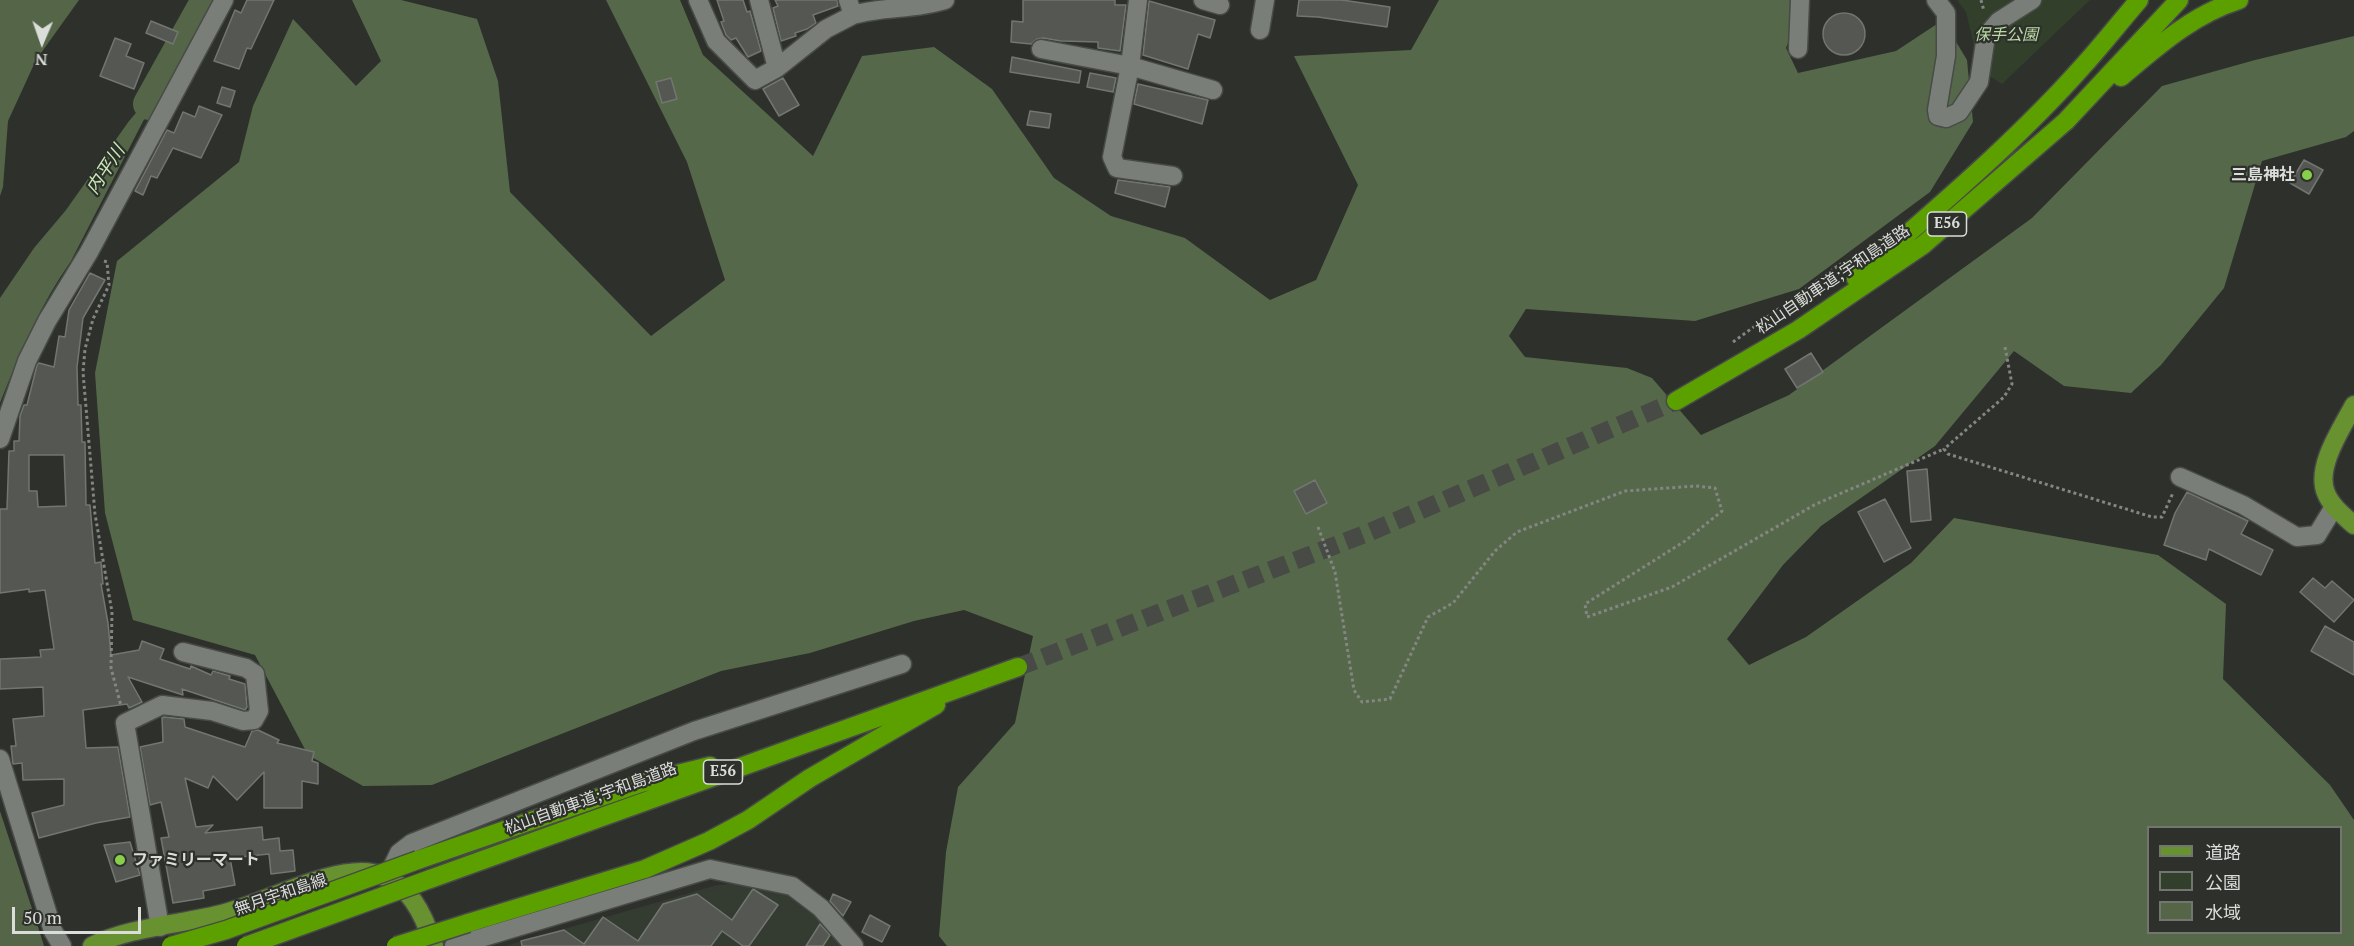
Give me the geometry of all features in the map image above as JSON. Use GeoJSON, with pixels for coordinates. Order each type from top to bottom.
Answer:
{"type":"FeatureCollection","features":[{"type":"Feature","properties":{"kind":"highway"},"geometry":{"type":"LineString","coordinates":[[1798,330],[1958,190],[2007,143],[2081,68],[2139,0]]}},
{"type":"Feature","properties":{"kind":"highway","name":"松山自動車道;宇和島道路"},"geometry":{"type":"LineString","coordinates":[[1676,401],[1798,330],[1923,245],[2066,121],[2179,0]]}},
{"type":"Feature","properties":{"kind":"highway"},"geometry":{"type":"LineString","coordinates":[[2066,121],[2164,40],[2213,8],[2239,0]]}},
{"type":"Feature","properties":{"kind":"highway","name":"松山自動車道;宇和島道路"},"geometry":{"type":"LineString","coordinates":[[246,946],[1018,667]]}},
{"type":"Feature","properties":{"kind":"highway"},"geometry":{"type":"LineString","coordinates":[[396,946],[645,869],[709,841],[747,820],[865,745],[982,680]]}},
{"type":"Feature","properties":{"kind":"highway"},"geometry":{"type":"LineString","coordinates":[[171,946],[226,930],[418,860],[641,783],[792,747]]}},
{"type":"Feature","properties":{"kind":"main road"},"geometry":{"type":"LineString","coordinates":[[2354,405],[2326,459],[2323,476],[2325,492],[2334,507],[2354,525]]}},
{"type":"Feature","properties":{"kind":"main road","name":"無月宇和島線"},"geometry":{"type":"LineString","coordinates":[[92,946],[101,941],[225,913],[313,882],[347,873],[372,873],[393,880],[416,903],[434,946]]}},
{"type":"Feature","properties":{"kind":"street"},"geometry":{"type":"LineString","coordinates":[[0,439],[27,361],[47,321],[89,252],[224,0]]}},
{"type":"Feature","properties":{"kind":"street"},"geometry":{"type":"LineString","coordinates":[[698,0],[716,41],[755,80],[777,68],[851,8],[867,11],[927,6],[945,0]]}},
{"type":"Feature","properties":{"kind":"street"},"geometry":{"type":"LineString","coordinates":[[759,0],[777,68]]}},
{"type":"Feature","properties":{"kind":"street"},"geometry":{"type":"LineString","coordinates":[[1138,0],[1130,66],[1112,156],[1117,168],[1173,176]]}},
{"type":"Feature","properties":{"kind":"street"},"geometry":{"type":"LineString","coordinates":[[1260,30],[1265,0]]}},
{"type":"Feature","properties":{"kind":"street"},"geometry":{"type":"LineString","coordinates":[[1798,50],[1800,0]]}},
{"type":"Feature","properties":{"kind":"street"},"geometry":{"type":"LineString","coordinates":[[1936,0],[1946,13],[1946,56],[1938,116],[1946,118],[1959,112],[1978,82],[1986,36],[2000,21],[2032,0]]}},
{"type":"Feature","properties":{"kind":"street"},"geometry":{"type":"LineString","coordinates":[[1041,50],[1130,66],[1213,90]]}},
{"type":"Feature","properties":{"kind":"street"},"geometry":{"type":"LineString","coordinates":[[2180,477],[2243,506],[2297,537],[2317,535],[2334,507]]}},
{"type":"Feature","properties":{"kind":"street"},"geometry":{"type":"LineString","coordinates":[[160,927],[125,723],[162,705],[212,711],[243,721],[254,720],[259,711],[255,674],[246,668],[183,652]]}},
{"type":"Feature","properties":{"kind":"street"},"geometry":{"type":"LineString","coordinates":[[387,878],[399,853],[412,843],[694,731],[902,664]]}},
{"type":"Feature","properties":{"kind":"street"},"geometry":{"type":"LineString","coordinates":[[0,759],[54,931],[62,946]]}},
{"type":"Feature","properties":{"kind":"street"},"geometry":{"type":"LineString","coordinates":[[454,946],[710,869],[792,886],[820,908],[854,946]]}},
{"type":"Feature","properties":{"kind":"path"},"geometry":{"type":"LineString","coordinates":[[89,252],[107,262],[109,285],[93,319],[85,349],[83,372],[95,514],[112,612],[111,668],[125,723]]}},
{"type":"Feature","properties":{"kind":"path"},"geometry":{"type":"LineString","coordinates":[[1733,342],[1839,265],[1857,255]]}},
{"type":"Feature","properties":{"kind":"path"},"geometry":{"type":"LineString","coordinates":[[1318,527],[1335,572],[1354,690],[1362,702],[1390,699],[1428,617],[1452,603],[1495,551],[1516,532],[1625,491],[1696,486],[1715,488],[1722,510],[1685,541],[1585,604],[1587,617],[1672,588],[1816,504],[1944,449],[2004,397],[2012,384],[2005,347]]}},
{"type":"Feature","properties":{"kind":"path"},"geometry":{"type":"LineString","coordinates":[[1944,449],[1948,454],[2152,518],[2162,517],[2180,477]]}},
{"type":"Feature","properties":{"kind":"shaded area"},"geometry":{"type":"Polygon","coordinates":[[[352,0],[401,0],[477,19],[498,81],[510,192],[651,336],[725,280],[687,162],[606,0],[680,0],[703,55],[813,156],[862,56],[934,47],[992,89],[1054,178],[1111,216],[1185,238],[1270,300],[1316,280],[1358,185],[1294,56],[1411,50],[1439,0],[1805,0],[1786,48],[1798,73],[1896,51],[1943,20],[1967,60],[1973,122],[1930,192],[1799,289],[1695,321],[1526,309],[1509,336],[1525,357],[1627,368],[1652,378],[1701,435],[1789,395],[2032,218],[2162,86],[2354,36],[2354,131],[2346,137],[2262,161],[2224,288],[2161,365],[2131,393],[2064,386],[2014,351],[1935,446],[1821,526],[1783,565],[1727,639],[1749,665],[1806,637],[1911,563],[1954,518],[2158,555],[2226,604],[2223,679],[2330,785],[2354,820],[2354,946],[947,946],[939,936],[946,852],[958,787],[1015,723],[1033,636],[964,610],[914,621],[810,653],[721,671],[432,785],[363,786],[308,755],[255,655],[133,620],[105,513],[95,373],[117,261],[239,162],[253,106],[293,19],[356,86],[381,61],[352,0]]]}},
{"type":"Feature","properties":{"kind":"shaded area"},"geometry":{"type":"Polygon","coordinates":[[[744,883],[785,892],[820,915],[844,946],[505,946],[717,885],[744,883]]]}},
{"type":"Feature","properties":{"kind":"green space","name":"保手公園"},"geometry":{"type":"Polygon","coordinates":[[[1957,0],[2090,0],[2002,84],[1980,70],[1966,12],[1957,0]]]}},
{"type":"Feature","properties":{"kind":"water"},"geometry":{"type":"Polygon","coordinates":[[[0,0],[79,0],[36,60],[8,121],[3,187],[0,196],[0,0]]]}},
{"type":"Feature","properties":{"kind":"water"},"geometry":{"type":"Polygon","coordinates":[[[186,42],[193,46],[152,104],[71,261],[40,312],[0,403],[0,298],[34,248],[66,210],[129,121],[153,93],[186,42]]]}},
{"type":"Feature","properties":{"kind":"water"},"geometry":{"type":"Polygon","coordinates":[[[0,811],[40,933],[44,946],[0,946],[0,811]]]}},
{"type":"Feature","properties":{"kind":"building"},"geometry":{"type":"Polygon","coordinates":[[[247,0],[274,0],[251,49],[247,48],[239,69],[214,61],[235,10],[241,13],[247,0]]]}},
{"type":"Feature","properties":{"kind":"building"},"geometry":{"type":"Polygon","coordinates":[[[717,0],[743,0],[747,12],[750,11],[761,51],[748,57],[736,38],[731,40],[726,35],[717,0]]]}},
{"type":"Feature","properties":{"kind":"building"},"geometry":{"type":"Polygon","coordinates":[[[775,0],[837,0],[838,6],[813,15],[816,23],[795,33],[796,36],[781,41],[773,8],[778,6],[775,0]]]}},
{"type":"Feature","properties":{"kind":"building"},"geometry":{"type":"Polygon","coordinates":[[[1023,0],[1115,0],[1115,5],[1126,5],[1120,51],[1098,48],[1098,42],[1043,38],[1031,44],[1011,42],[1012,21],[1023,22],[1023,0]]]}},
{"type":"Feature","properties":{"kind":"building"},"geometry":{"type":"Polygon","coordinates":[[[1299,0],[1342,0],[1390,7],[1387,27],[1297,16],[1299,0]]]}},
{"type":"Feature","properties":{"kind":"building"},"geometry":{"type":"Polygon","coordinates":[[[1149,1],[1215,20],[1210,38],[1198,34],[1188,69],[1143,55],[1149,1]]]}},
{"type":"Feature","properties":{"kind":"building"},"geometry":{"type":"Polygon","coordinates":[[[1844,13],[1859,19],[1865,34],[1859,49],[1844,55],[1829,49],[1823,34],[1829,19],[1844,13]]]}},
{"type":"Feature","properties":{"kind":"building"},"geometry":{"type":"Polygon","coordinates":[[[151,21],[178,32],[173,44],[146,33],[151,21]]]}},
{"type":"Feature","properties":{"kind":"building"},"geometry":{"type":"Polygon","coordinates":[[[115,38],[131,44],[126,56],[144,63],[134,89],[100,76],[115,38]]]}},
{"type":"Feature","properties":{"kind":"building"},"geometry":{"type":"Polygon","coordinates":[[[1012,57],[1081,71],[1079,83],[1010,72],[1012,57]]]}},
{"type":"Feature","properties":{"kind":"building"},"geometry":{"type":"Polygon","coordinates":[[[1090,73],[1116,78],[1113,92],[1087,87],[1090,73]]]}},
{"type":"Feature","properties":{"kind":"building"},"geometry":{"type":"Polygon","coordinates":[[[671,78],[677,99],[662,103],[656,82],[671,78]]]}},
{"type":"Feature","properties":{"kind":"building"},"geometry":{"type":"Polygon","coordinates":[[[783,78],[799,105],[779,116],[763,89],[783,78]]]}},
{"type":"Feature","properties":{"kind":"building"},"geometry":{"type":"Polygon","coordinates":[[[1138,84],[1208,100],[1202,124],[1134,104],[1138,84]]]}},
{"type":"Feature","properties":{"kind":"building"},"geometry":{"type":"Polygon","coordinates":[[[222,87],[235,91],[230,107],[217,103],[222,87]]]}},
{"type":"Feature","properties":{"kind":"building"},"geometry":{"type":"Polygon","coordinates":[[[199,106],[222,115],[201,158],[173,148],[157,178],[151,176],[143,195],[135,191],[167,130],[174,133],[183,112],[195,117],[199,106]]]}},
{"type":"Feature","properties":{"kind":"building"},"geometry":{"type":"Polygon","coordinates":[[[1030,111],[1051,114],[1049,128],[1027,125],[1030,111]]]}},
{"type":"Feature","properties":{"kind":"building"},"geometry":{"type":"Polygon","coordinates":[[[2304,160],[2323,170],[2309,194],[2290,183],[2304,160]]]}},
{"type":"Feature","properties":{"kind":"building"},"geometry":{"type":"Polygon","coordinates":[[[1118,180],[1170,187],[1165,207],[1115,193],[1118,180]]]}},
{"type":"Feature","properties":{"kind":"building"},"geometry":{"type":"Polygon","coordinates":[[[90,273],[105,280],[83,318],[77,367],[78,405],[81,405],[82,442],[85,442],[86,505],[90,505],[95,563],[101,562],[103,584],[101,584],[111,655],[139,650],[142,641],[164,649],[160,659],[190,669],[191,666],[211,675],[213,671],[230,676],[229,679],[245,684],[247,707],[245,710],[182,689],[183,695],[128,677],[142,702],[129,708],[127,704],[83,710],[86,748],[118,747],[130,817],[39,838],[32,813],[64,805],[64,779],[23,780],[22,763],[13,764],[11,746],[16,746],[13,719],[44,716],[43,687],[0,689],[0,659],[41,657],[40,650],[54,649],[45,590],[29,592],[29,589],[0,593],[0,509],[7,509],[9,451],[14,451],[14,441],[19,441],[20,416],[24,405],[27,405],[37,365],[39,363],[54,367],[59,336],[65,337],[69,310],[90,273]],[[29,455],[29,491],[37,491],[38,507],[66,506],[64,455],[29,455]]]}},
{"type":"Feature","properties":{"kind":"building"},"geometry":{"type":"Polygon","coordinates":[[[1811,353],[1823,372],[1797,388],[1785,369],[1811,353]]]}},
{"type":"Feature","properties":{"kind":"building"},"geometry":{"type":"Polygon","coordinates":[[[1927,469],[1931,520],[1911,522],[1907,471],[1927,469]]]}},
{"type":"Feature","properties":{"kind":"building"},"geometry":{"type":"Polygon","coordinates":[[[1315,480],[1327,503],[1306,514],[1294,491],[1315,480]]]}},
{"type":"Feature","properties":{"kind":"building"},"geometry":{"type":"Polygon","coordinates":[[[2187,492],[2248,521],[2241,534],[2273,550],[2261,575],[2209,549],[2206,560],[2164,545],[2175,513],[2187,492]]]}},
{"type":"Feature","properties":{"kind":"building"},"geometry":{"type":"Polygon","coordinates":[[[1885,499],[1911,548],[1884,562],[1858,512],[1885,499]]]}},
{"type":"Feature","properties":{"kind":"building"},"geometry":{"type":"Polygon","coordinates":[[[2313,578],[2325,588],[2332,581],[2354,600],[2334,622],[2300,592],[2313,578]]]}},
{"type":"Feature","properties":{"kind":"building"},"geometry":{"type":"Polygon","coordinates":[[[2325,626],[2354,642],[2354,675],[2311,651],[2325,626]]]}},
{"type":"Feature","properties":{"kind":"building"},"geometry":{"type":"Polygon","coordinates":[[[162,718],[184,719],[185,727],[245,747],[252,731],[258,730],[279,740],[277,743],[314,752],[312,761],[318,763],[318,784],[302,781],[302,808],[264,808],[264,772],[237,800],[213,776],[208,788],[185,778],[196,827],[213,825],[205,833],[262,827],[263,840],[279,838],[280,851],[293,850],[295,871],[271,874],[269,854],[230,858],[235,885],[203,891],[204,898],[173,903],[161,838],[169,837],[161,802],[150,805],[140,747],[163,742],[162,718]]]}},
{"type":"Feature","properties":{"kind":"building"},"geometry":{"type":"Polygon","coordinates":[[[130,842],[140,875],[116,882],[104,845],[130,842]]]}},
{"type":"Feature","properties":{"kind":"building"},"geometry":{"type":"Polygon","coordinates":[[[753,889],[778,905],[749,946],[743,946],[722,931],[711,946],[522,946],[521,941],[564,930],[584,944],[603,917],[638,941],[663,904],[697,894],[732,920],[753,889]]]}},
{"type":"Feature","properties":{"kind":"building"},"geometry":{"type":"Polygon","coordinates":[[[833,894],[851,902],[843,916],[830,901],[833,894]]]}},
{"type":"Feature","properties":{"kind":"building"},"geometry":{"type":"Polygon","coordinates":[[[870,915],[890,926],[882,942],[862,932],[870,915]]]}},
{"type":"Feature","properties":{"kind":"building"},"geometry":{"type":"Polygon","coordinates":[[[820,924],[830,935],[823,946],[806,946],[820,924]]]}},
{"type":"Feature","properties":{"kind":"waterway","name":"内平川"},"geometry":{"type":"LineString","coordinates":[[149,104],[207,0]]}},
{"type":"Feature","properties":{"kind":"tunnel"},"geometry":{"type":"LineString","coordinates":[[1018,667],[1370,532],[1676,401]]}},
{"type":"Feature","properties":{"kind":"place","name":"三島神社"},"geometry":{"type":"Point","coordinates":[2307,175]}},
{"type":"Feature","properties":{"kind":"place","name":"ファミリーマート"},"geometry":{"type":"Point","coordinates":[120,860]}}]}
